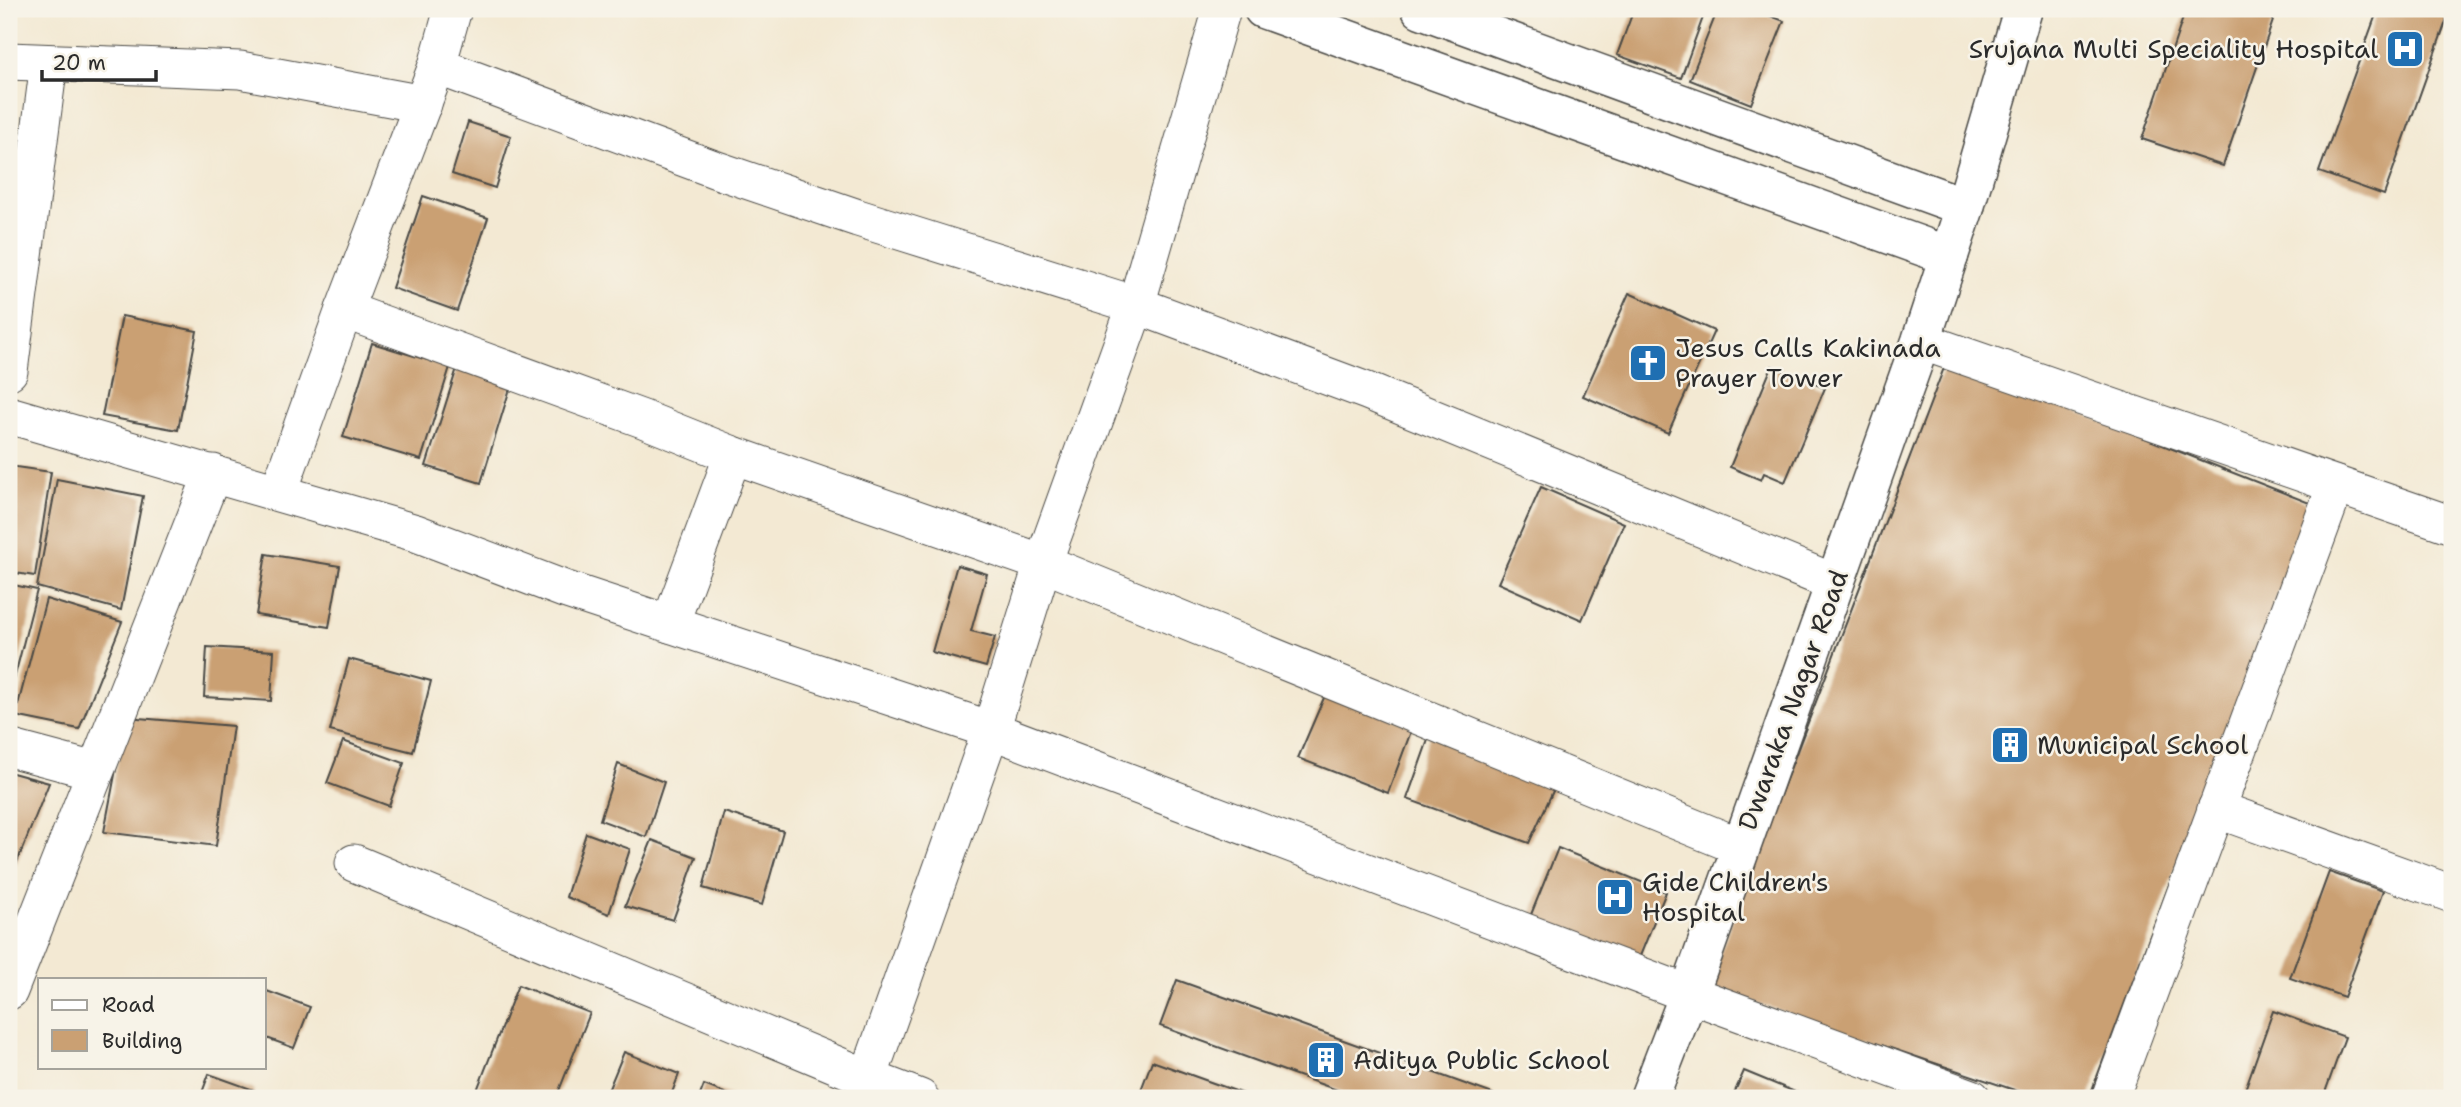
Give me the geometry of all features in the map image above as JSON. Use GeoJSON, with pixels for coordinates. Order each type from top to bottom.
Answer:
{"type":"FeatureCollection","features":[{"type":"Feature","properties":{"kind":"street"},"geometry":{"type":"LineString","coordinates":[[279,491],[344,310],[437,66],[453,9]]}},
{"type":"Feature","properties":{"kind":"street"},"geometry":{"type":"LineString","coordinates":[[868,1078],[991,730],[1043,563],[1136,305],[1222,9]]}},
{"type":"Feature","properties":{"kind":"street"},"geometry":{"type":"LineString","coordinates":[[1263,9],[1949,256]]}},
{"type":"Feature","properties":{"kind":"street"},"geometry":{"type":"LineString","coordinates":[[1421,9],[1965,207]]}},
{"type":"Feature","properties":{"kind":"street","name":"Dwaraka Nagar Road"},"geometry":{"type":"LineString","coordinates":[[1648,1098],[1689,994],[1921,341],[1965,207],[2024,9]]}},
{"type":"Feature","properties":{"kind":"street"},"geometry":{"type":"LineString","coordinates":[[9,61],[240,70],[422,104]]}},
{"type":"Feature","properties":{"kind":"street"},"geometry":{"type":"LineString","coordinates":[[9,370],[49,62]]}},
{"type":"Feature","properties":{"kind":"street"},"geometry":{"type":"LineString","coordinates":[[437,66],[714,169],[1136,305],[1367,391],[1835,583]]}},
{"type":"Feature","properties":{"kind":"street"},"geometry":{"type":"LineString","coordinates":[[344,310],[733,455],[1043,563],[1741,847]]}},
{"type":"Feature","properties":{"kind":"street"},"geometry":{"type":"LineString","coordinates":[[1921,341],[2452,525]]}},
{"type":"Feature","properties":{"kind":"street"},"geometry":{"type":"LineString","coordinates":[[9,415],[279,491],[416,533],[564,589],[991,730],[1972,1098]]}},
{"type":"Feature","properties":{"kind":"street"},"geometry":{"type":"LineString","coordinates":[[670,624],[733,455]]}},
{"type":"Feature","properties":{"kind":"street"},"geometry":{"type":"LineString","coordinates":[[9,991],[213,474]]}},
{"type":"Feature","properties":{"kind":"street"},"geometry":{"type":"LineString","coordinates":[[2110,1098],[2336,485]]}},
{"type":"Feature","properties":{"kind":"street"},"geometry":{"type":"LineString","coordinates":[[9,748],[95,771]]}},
{"type":"Feature","properties":{"kind":"street"},"geometry":{"type":"LineString","coordinates":[[2216,809],[2452,894]]}},
{"type":"Feature","properties":{"kind":"street"},"geometry":{"type":"LineString","coordinates":[[354,863],[920,1098]]}},
{"type":"Feature","properties":{"kind":"building"},"geometry":{"type":"Polygon","coordinates":[[[1634,9],[1706,9],[1681,78],[1617,55],[1634,9]]]}},
{"type":"Feature","properties":{"kind":"building"},"geometry":{"type":"Polygon","coordinates":[[[1718,9],[1752,9],[1784,21],[1751,104],[1690,80],[1718,9]]]}},
{"type":"Feature","properties":{"kind":"building"},"geometry":{"type":"Polygon","coordinates":[[[2186,9],[2277,9],[2223,166],[2142,139],[2186,9]]]}},
{"type":"Feature","properties":{"kind":"building"},"geometry":{"type":"Polygon","coordinates":[[[2378,9],[2438,9],[2449,13],[2384,195],[2319,172],[2378,9]]]}},
{"type":"Feature","properties":{"kind":"building"},"geometry":{"type":"Polygon","coordinates":[[[468,122],[511,136],[495,188],[452,174],[468,122]]]}},
{"type":"Feature","properties":{"kind":"building"},"geometry":{"type":"Polygon","coordinates":[[[423,196],[488,218],[457,311],[392,288],[423,196]]]}},
{"type":"Feature","properties":{"kind":"building","name":"Jesus Calls Kakinada Prayer Tower"},"geometry":{"type":"Polygon","coordinates":[[[1629,293],[1714,331],[1668,433],[1583,396],[1629,293]]]}},
{"type":"Feature","properties":{"kind":"building"},"geometry":{"type":"Polygon","coordinates":[[[122,316],[197,331],[178,430],[102,416],[122,316]]]}},
{"type":"Feature","properties":{"kind":"building"},"geometry":{"type":"Polygon","coordinates":[[[372,343],[450,367],[421,460],[343,437],[372,343]]]}},
{"type":"Feature","properties":{"kind":"building","name":"Municipal School"},"geometry":{"type":"Polygon","coordinates":[[[1947,360],[2312,504],[2089,1098],[2038,1098],[1707,986],[1947,360]]]}},
{"type":"Feature","properties":{"kind":"building"},"geometry":{"type":"Polygon","coordinates":[[[458,365],[512,382],[481,483],[426,466],[458,365]]]}},
{"type":"Feature","properties":{"kind":"building"},"geometry":{"type":"Polygon","coordinates":[[[1772,366],[1825,388],[1785,482],[1764,473],[1761,480],[1730,467],[1772,366]]]}},
{"type":"Feature","properties":{"kind":"building"},"geometry":{"type":"Polygon","coordinates":[[[9,466],[51,472],[35,576],[9,572],[9,466]]]}},
{"type":"Feature","properties":{"kind":"building"},"geometry":{"type":"Polygon","coordinates":[[[57,479],[143,496],[121,610],[37,587],[57,479]]]}},
{"type":"Feature","properties":{"kind":"building"},"geometry":{"type":"Polygon","coordinates":[[[1541,487],[1624,523],[1582,620],[1498,583],[1541,487]]]}},
{"type":"Feature","properties":{"kind":"building"},"geometry":{"type":"Polygon","coordinates":[[[266,554],[340,566],[329,627],[256,615],[266,554]]]}},
{"type":"Feature","properties":{"kind":"building"},"geometry":{"type":"Polygon","coordinates":[[[957,565],[987,574],[971,631],[995,637],[986,667],[932,652],[957,565]]]}},
{"type":"Feature","properties":{"kind":"building"},"geometry":{"type":"Polygon","coordinates":[[[9,584],[37,590],[10,695],[9,695],[9,584]]]}},
{"type":"Feature","properties":{"kind":"building"},"geometry":{"type":"Polygon","coordinates":[[[46,599],[122,622],[79,729],[15,716],[46,599]]]}},
{"type":"Feature","properties":{"kind":"building"},"geometry":{"type":"Polygon","coordinates":[[[207,647],[274,651],[271,701],[204,697],[207,647]]]}},
{"type":"Feature","properties":{"kind":"building"},"geometry":{"type":"Polygon","coordinates":[[[349,659],[431,681],[413,752],[330,731],[349,659]]]}},
{"type":"Feature","properties":{"kind":"building"},"geometry":{"type":"Polygon","coordinates":[[[1326,693],[1413,726],[1388,793],[1298,758],[1326,693]]]}},
{"type":"Feature","properties":{"kind":"building"},"geometry":{"type":"Polygon","coordinates":[[[126,717],[233,726],[216,846],[104,832],[126,717]]]}},
{"type":"Feature","properties":{"kind":"building"},"geometry":{"type":"Polygon","coordinates":[[[1433,726],[1559,778],[1529,843],[1407,799],[1433,726]]]}},
{"type":"Feature","properties":{"kind":"building"},"geometry":{"type":"Polygon","coordinates":[[[343,741],[404,763],[389,806],[327,783],[343,741]]]}},
{"type":"Feature","properties":{"kind":"building"},"geometry":{"type":"Polygon","coordinates":[[[618,764],[664,782],[646,837],[600,820],[618,764]]]}},
{"type":"Feature","properties":{"kind":"building"},"geometry":{"type":"Polygon","coordinates":[[[9,772],[49,783],[9,882],[9,772]]]}},
{"type":"Feature","properties":{"kind":"building"},"geometry":{"type":"Polygon","coordinates":[[[724,812],[783,831],[762,905],[703,888],[724,812]]]}},
{"type":"Feature","properties":{"kind":"building"},"geometry":{"type":"Polygon","coordinates":[[[586,833],[630,849],[609,914],[566,897],[586,833]]]}},
{"type":"Feature","properties":{"kind":"building"},"geometry":{"type":"Polygon","coordinates":[[[652,840],[696,857],[673,920],[625,906],[652,840]]]}},
{"type":"Feature","properties":{"kind":"building"},"geometry":{"type":"Polygon","coordinates":[[[1558,848],[1666,892],[1638,961],[1530,917],[1558,848]]]}},
{"type":"Feature","properties":{"kind":"building"},"geometry":{"type":"Polygon","coordinates":[[[2329,872],[2383,891],[2344,997],[2290,978],[2329,872]]]}},
{"type":"Feature","properties":{"kind":"building","name":"Aditya Public School"},"geometry":{"type":"Polygon","coordinates":[[[1177,980],[1493,1094],[1491,1098],[1359,1098],[1160,1026],[1177,980]]]}},
{"type":"Feature","properties":{"kind":"building"},"geometry":{"type":"Polygon","coordinates":[[[518,985],[590,1013],[556,1098],[474,1098],[518,985]]]}},
{"type":"Feature","properties":{"kind":"building"},"geometry":{"type":"Polygon","coordinates":[[[266,991],[310,1007],[294,1048],[266,1038],[266,991]]]}},
{"type":"Feature","properties":{"kind":"building"},"geometry":{"type":"Polygon","coordinates":[[[2273,1011],[2345,1037],[2323,1098],[2242,1098],[2273,1011]]]}},
{"type":"Feature","properties":{"kind":"building"},"geometry":{"type":"Polygon","coordinates":[[[624,1052],[679,1074],[670,1098],[605,1098],[624,1052]]]}},
{"type":"Feature","properties":{"kind":"building"},"geometry":{"type":"Polygon","coordinates":[[[1152,1061],[1255,1098],[1138,1098],[1152,1061]]]}},
{"type":"Feature","properties":{"kind":"building"},"geometry":{"type":"Polygon","coordinates":[[[1744,1071],[1800,1094],[1798,1098],[1732,1098],[1744,1071]]]}},
{"type":"Feature","properties":{"kind":"building"},"geometry":{"type":"Polygon","coordinates":[[[209,1074],[254,1090],[251,1098],[200,1098],[209,1074]]]}},
{"type":"Feature","properties":{"kind":"building"},"geometry":{"type":"Polygon","coordinates":[[[704,1085],[737,1098],[699,1098],[704,1085]]]}},
{"type":"Feature","properties":{"kind":"place","name":"Srujana Multi Speciality Hospital"},"geometry":{"type":"Point","coordinates":[2405,49]}},
{"type":"Feature","properties":{"kind":"place","name":"Jesus Calls Kakinada Prayer Tower"},"geometry":{"type":"Point","coordinates":[1648,363]}},
{"type":"Feature","properties":{"kind":"place","name":"Municipal School"},"geometry":{"type":"Point","coordinates":[2010,745]}},
{"type":"Feature","properties":{"kind":"place","name":"Gide Children's Hospital"},"geometry":{"type":"Point","coordinates":[1615,897]}},
{"type":"Feature","properties":{"kind":"place","name":"Aditya Public School"},"geometry":{"type":"Point","coordinates":[1326,1060]}}]}
